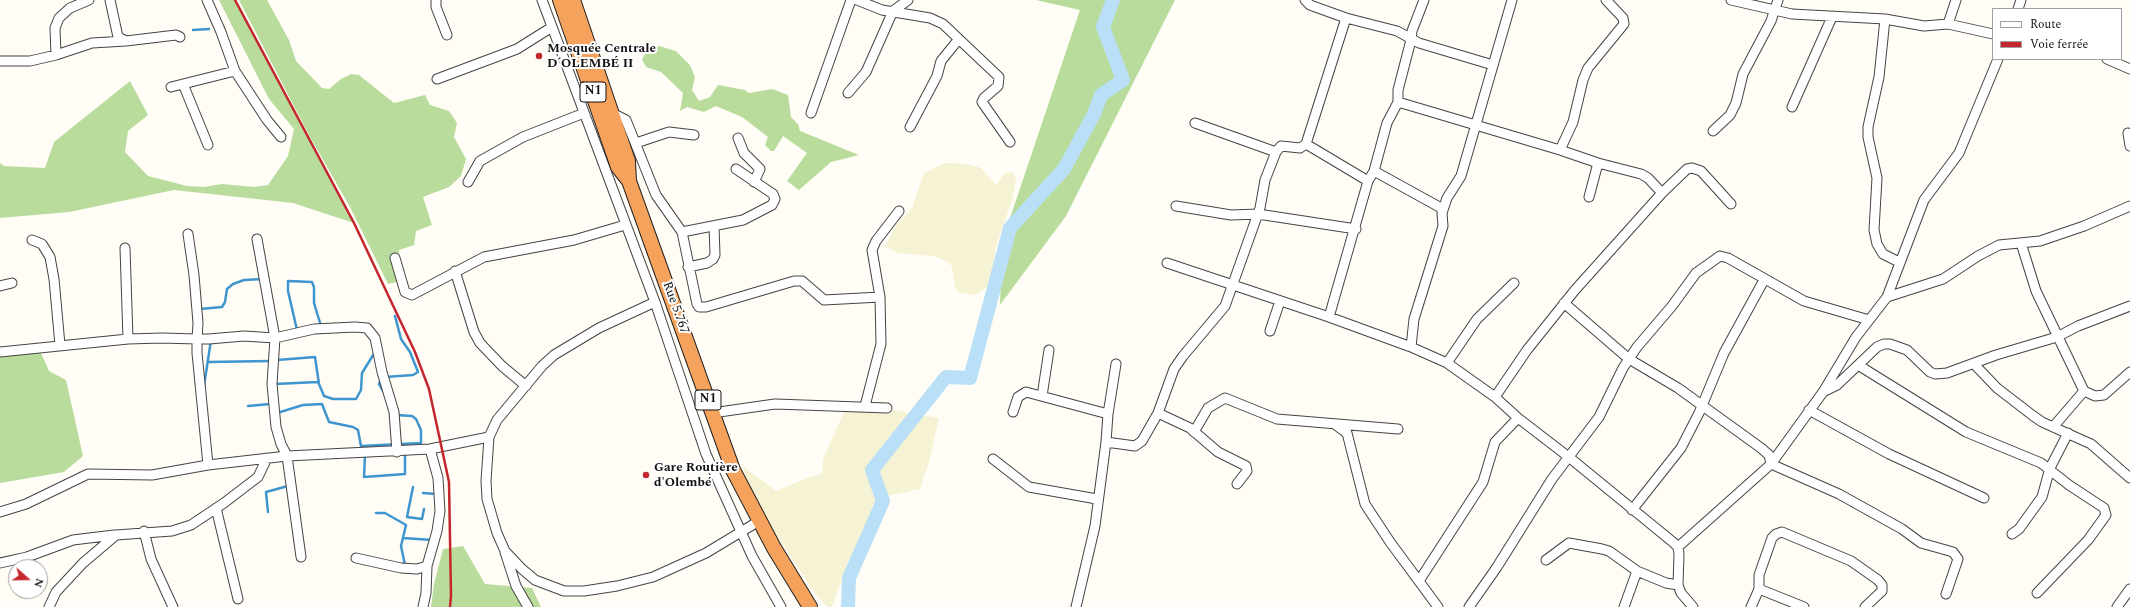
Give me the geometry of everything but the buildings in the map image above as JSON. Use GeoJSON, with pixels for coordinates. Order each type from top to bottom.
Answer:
{"type":"FeatureCollection","features":[{"type":"Feature","properties":{"kind":"highway","name":"Rue 5.767"},"geometry":{"type":"LineString","coordinates":[[560,0],[618,167],[629,181],[733,470],[774,548],[810,607]]}},
{"type":"Feature","properties":{"kind":"highway","name":"N1"},"geometry":{"type":"LineString","coordinates":[[573,0],[628,161],[629,181]]}},
{"type":"Feature","properties":{"kind":"street"},"geometry":{"type":"LineString","coordinates":[[56,55],[55,28],[59,18],[70,8],[89,0]]}},
{"type":"Feature","properties":{"kind":"street"},"geometry":{"type":"LineString","coordinates":[[110,0],[118,37],[126,41]]}},
{"type":"Feature","properties":{"kind":"street"},"geometry":{"type":"LineString","coordinates":[[207,0],[221,32],[235,71],[281,138]]}},
{"type":"Feature","properties":{"kind":"street"},"geometry":{"type":"LineString","coordinates":[[436,0],[436,7],[446,35]]}},
{"type":"Feature","properties":{"kind":"street"},"geometry":{"type":"LineString","coordinates":[[542,0],[655,302],[706,454],[740,531],[781,607]]}},
{"type":"Feature","properties":{"kind":"street"},"geometry":{"type":"LineString","coordinates":[[811,113],[851,0]]}},
{"type":"Feature","properties":{"kind":"street"},"geometry":{"type":"LineString","coordinates":[[857,0],[882,10],[937,21],[943,24],[958,40],[999,77],[998,86],[984,98],[982,102],[1010,142]]}},
{"type":"Feature","properties":{"kind":"street"},"geometry":{"type":"LineString","coordinates":[[848,93],[866,72],[893,11],[908,0]]}},
{"type":"Feature","properties":{"kind":"street"},"geometry":{"type":"LineString","coordinates":[[1305,0],[1310,5],[1346,18],[1397,31],[1411,40],[1493,64]]}},
{"type":"Feature","properties":{"kind":"street"},"geometry":{"type":"LineString","coordinates":[[1329,317],[1356,229],[1368,181],[1374,171],[1388,123],[1398,102],[1398,90],[1411,40],[1414,22],[1424,0]]}},
{"type":"Feature","properties":{"kind":"street"},"geometry":{"type":"LineString","coordinates":[[1411,347],[1414,320],[1443,226],[1443,209],[1447,198],[1461,176],[1512,0]]}},
{"type":"Feature","properties":{"kind":"street"},"geometry":{"type":"LineString","coordinates":[[1560,150],[1573,122],[1583,80],[1588,68],[1624,24],[1623,18],[1606,0]]}},
{"type":"Feature","properties":{"kind":"street"},"geometry":{"type":"LineString","coordinates":[[1731,0],[1792,14],[1886,19],[1924,26],[1948,24],[1992,34]]}},
{"type":"Feature","properties":{"kind":"street"},"geometry":{"type":"LineString","coordinates":[[1713,131],[1730,115],[1736,103],[1743,74],[1771,21],[1778,0]]}},
{"type":"Feature","properties":{"kind":"street"},"geometry":{"type":"LineString","coordinates":[[1948,24],[1956,0]]}},
{"type":"Feature","properties":{"kind":"street"},"geometry":{"type":"LineString","coordinates":[[1792,107],[1832,17]]}},
{"type":"Feature","properties":{"kind":"street"},"geometry":{"type":"LineString","coordinates":[[1106,442],[1136,446],[1139,444],[1158,413],[1174,369],[1192,344],[1221,313],[1258,214],[1265,180],[1276,152],[1282,146],[1300,148],[1305,142],[1346,18]]}},
{"type":"Feature","properties":{"kind":"street"},"geometry":{"type":"LineString","coordinates":[[1886,19],[1879,77],[1868,127],[1868,137],[1877,178],[1874,230],[1877,244],[1883,254],[1899,262]]}},
{"type":"Feature","properties":{"kind":"street"},"geometry":{"type":"LineString","coordinates":[[437,79],[517,49],[552,27]]}},
{"type":"Feature","properties":{"kind":"street"},"geometry":{"type":"LineString","coordinates":[[0,60],[30,61],[56,55],[92,42],[126,41],[176,35],[180,37]]}},
{"type":"Feature","properties":{"kind":"street"},"geometry":{"type":"LineString","coordinates":[[910,127],[937,76],[942,61],[958,40]]}},
{"type":"Feature","properties":{"kind":"street"},"geometry":{"type":"LineString","coordinates":[[1693,607],[1681,593],[1678,585],[1678,547],[1771,464],[1823,392],[1849,347],[1887,297],[1899,262],[1924,200],[1959,153],[1998,60]]}},
{"type":"Feature","properties":{"kind":"street"},"geometry":{"type":"LineString","coordinates":[[2110,60],[2130,69]]}},
{"type":"Feature","properties":{"kind":"street"},"geometry":{"type":"LineString","coordinates":[[171,87],[235,71]]}},
{"type":"Feature","properties":{"kind":"street"},"geometry":{"type":"LineString","coordinates":[[183,84],[208,145]]}},
{"type":"Feature","properties":{"kind":"street"},"geometry":{"type":"LineString","coordinates":[[1398,102],[1477,124],[1598,163],[1641,174],[1648,178],[1662,193]]}},
{"type":"Feature","properties":{"kind":"street"},"geometry":{"type":"LineString","coordinates":[[468,182],[480,161],[523,137],[584,113]]}},
{"type":"Feature","properties":{"kind":"street"},"geometry":{"type":"LineString","coordinates":[[612,113],[626,120],[656,195],[682,232],[688,267],[697,304],[702,308],[794,281],[802,281],[824,300],[880,297]]}},
{"type":"Feature","properties":{"kind":"street"},"geometry":{"type":"LineString","coordinates":[[1195,123],[1276,152]]}},
{"type":"Feature","properties":{"kind":"street"},"geometry":{"type":"LineString","coordinates":[[636,143],[669,132],[694,135]]}},
{"type":"Feature","properties":{"kind":"street"},"geometry":{"type":"LineString","coordinates":[[2128,133],[2130,146]]}},
{"type":"Feature","properties":{"kind":"street"},"geometry":{"type":"LineString","coordinates":[[738,138],[744,152],[760,168],[754,182]]}},
{"type":"Feature","properties":{"kind":"street"},"geometry":{"type":"LineString","coordinates":[[1305,142],[1368,181]]}},
{"type":"Feature","properties":{"kind":"street"},"geometry":{"type":"LineString","coordinates":[[1589,197],[1598,163]]}},
{"type":"Feature","properties":{"kind":"street"},"geometry":{"type":"LineString","coordinates":[[1495,397],[1527,350],[1564,303],[1662,193],[1687,169],[1697,168],[1731,204]]}},
{"type":"Feature","properties":{"kind":"street"},"geometry":{"type":"LineString","coordinates":[[682,232],[743,220],[772,205],[775,196],[736,169]]}},
{"type":"Feature","properties":{"kind":"street"},"geometry":{"type":"LineString","coordinates":[[1374,171],[1443,209]]}},
{"type":"Feature","properties":{"kind":"street"},"geometry":{"type":"LineString","coordinates":[[1176,206],[1231,215],[1258,214],[1356,229]]}},
{"type":"Feature","properties":{"kind":"street"},"geometry":{"type":"LineString","coordinates":[[1887,297],[1943,279],[1978,256],[1999,245],[2040,241],[2130,206]]}},
{"type":"Feature","properties":{"kind":"street"},"geometry":{"type":"LineString","coordinates":[[865,406],[881,344],[880,297],[872,250],[876,241],[898,211]]}},
{"type":"Feature","properties":{"kind":"street"},"geometry":{"type":"LineString","coordinates":[[395,258],[405,292],[409,295],[426,288],[455,271],[484,257],[561,243],[626,225]]}},
{"type":"Feature","properties":{"kind":"street"},"geometry":{"type":"LineString","coordinates":[[688,267],[707,263],[713,259],[715,254],[714,226]]}},
{"type":"Feature","properties":{"kind":"street"},"geometry":{"type":"LineString","coordinates":[[188,234],[197,313],[197,339],[208,465]]}},
{"type":"Feature","properties":{"kind":"street"},"geometry":{"type":"LineString","coordinates":[[256,239],[275,338],[272,384],[276,427],[280,444],[287,456],[301,557]]}},
{"type":"Feature","properties":{"kind":"street"},"geometry":{"type":"LineString","coordinates":[[32,240],[42,244],[50,257],[54,279],[60,345]]}},
{"type":"Feature","properties":{"kind":"street"},"geometry":{"type":"LineString","coordinates":[[2021,243],[2036,291],[2084,390],[2096,396],[2104,395],[2130,372]]}},
{"type":"Feature","properties":{"kind":"street"},"geometry":{"type":"LineString","coordinates":[[125,248],[128,339]]}},
{"type":"Feature","properties":{"kind":"street"},"geometry":{"type":"LineString","coordinates":[[1469,607],[1497,567],[1552,479],[1570,458],[1599,416],[1630,358],[1672,306],[1696,273],[1720,256],[1735,261],[1764,280],[1804,301],[1869,320]]}},
{"type":"Feature","properties":{"kind":"street"},"geometry":{"type":"LineString","coordinates":[[1166,263],[1329,317],[1411,347],[1447,363],[1495,397],[1518,418],[1570,458],[1678,547]]}},
{"type":"Feature","properties":{"kind":"street"},"geometry":{"type":"LineString","coordinates":[[455,271],[480,343],[502,366],[526,386]]}},
{"type":"Feature","properties":{"kind":"street"},"geometry":{"type":"LineString","coordinates":[[1632,510],[1675,458],[1702,405],[1724,353],[1746,318],[1764,280]]}},
{"type":"Feature","properties":{"kind":"street"},"geometry":{"type":"LineString","coordinates":[[0,286],[12,283]]}},
{"type":"Feature","properties":{"kind":"street"},"geometry":{"type":"LineString","coordinates":[[1447,363],[1477,319],[1514,283]]}},
{"type":"Feature","properties":{"kind":"street"},"geometry":{"type":"LineString","coordinates":[[1270,331],[1280,301]]}},
{"type":"Feature","properties":{"kind":"street"},"geometry":{"type":"LineString","coordinates":[[528,607],[516,586],[505,551],[497,533],[488,499],[486,466],[489,436],[497,420],[542,366],[566,346],[598,328],[655,302]]}},
{"type":"Feature","properties":{"kind":"street"},"geometry":{"type":"LineString","coordinates":[[1564,303],[1630,358],[1702,405],[1761,448],[1769,455],[1771,464]]}},
{"type":"Feature","properties":{"kind":"street"},"geometry":{"type":"LineString","coordinates":[[1823,392],[1837,385],[1877,347],[1890,344],[1907,350],[1935,374],[1947,373],[1974,364],[1996,354],[2057,337],[2078,326],[2130,306]]}},
{"type":"Feature","properties":{"kind":"street"},"geometry":{"type":"LineString","coordinates":[[0,352],[128,339],[197,339],[244,336],[275,338],[326,328],[367,328],[375,338],[382,372],[394,412],[397,452]]}},
{"type":"Feature","properties":{"kind":"street"},"geometry":{"type":"LineString","coordinates":[[1042,396],[1049,350]]}},
{"type":"Feature","properties":{"kind":"street"},"geometry":{"type":"LineString","coordinates":[[1076,607],[1091,544],[1116,364]]}},
{"type":"Feature","properties":{"kind":"street"},"geometry":{"type":"LineString","coordinates":[[1974,364],[1997,388],[2032,415],[2053,427],[2091,444],[2130,478]]}},
{"type":"Feature","properties":{"kind":"street"},"geometry":{"type":"LineString","coordinates":[[1858,365],[1966,432],[2028,457],[2050,468],[2070,485],[2104,508],[2106,515],[2088,540],[2037,593]]}},
{"type":"Feature","properties":{"kind":"street"},"geometry":{"type":"LineString","coordinates":[[2053,427],[2084,390]]}},
{"type":"Feature","properties":{"kind":"street"},"geometry":{"type":"LineString","coordinates":[[1014,412],[1018,397],[1022,393],[1042,396],[1108,414]]}},
{"type":"Feature","properties":{"kind":"street"},"geometry":{"type":"LineString","coordinates":[[1194,432],[1208,408],[1225,398],[1269,418],[1336,425],[1398,429]]}},
{"type":"Feature","properties":{"kind":"street"},"geometry":{"type":"LineString","coordinates":[[712,413],[775,404],[865,406],[887,408]]}},
{"type":"Feature","properties":{"kind":"street"},"geometry":{"type":"LineString","coordinates":[[1809,410],[1890,454],[1984,498]]}},
{"type":"Feature","properties":{"kind":"street"},"geometry":{"type":"LineString","coordinates":[[1158,413],[1194,432],[1218,452],[1246,466],[1247,471],[1238,484]]}},
{"type":"Feature","properties":{"kind":"street"},"geometry":{"type":"LineString","coordinates":[[1419,581],[1483,482],[1495,442],[1518,418]]}},
{"type":"Feature","properties":{"kind":"street"},"geometry":{"type":"LineString","coordinates":[[1336,425],[1347,434],[1365,504],[1390,542],[1438,607]]}},
{"type":"Feature","properties":{"kind":"street"},"geometry":{"type":"LineString","coordinates":[[2012,534],[2019,528],[2042,497],[2050,468],[2068,433]]}},
{"type":"Feature","properties":{"kind":"street"},"geometry":{"type":"LineString","coordinates":[[0,512],[26,504],[88,474],[152,475],[208,465],[287,456],[397,452],[430,449],[489,436]]}},
{"type":"Feature","properties":{"kind":"street"},"geometry":{"type":"LineString","coordinates":[[423,607],[426,593],[427,566],[437,531],[440,511],[438,478],[430,449]]}},
{"type":"Feature","properties":{"kind":"street"},"geometry":{"type":"LineString","coordinates":[[0,563],[22,558],[73,540],[116,534],[144,531],[164,531],[183,528],[216,508],[258,476],[267,458]]}},
{"type":"Feature","properties":{"kind":"street"},"geometry":{"type":"LineString","coordinates":[[993,459],[1029,487],[1097,499]]}},
{"type":"Feature","properties":{"kind":"street"},"geometry":{"type":"LineString","coordinates":[[1771,464],[1839,494],[1902,529],[1921,543],[1953,552],[1958,559],[1955,572],[1946,594]]}},
{"type":"Feature","properties":{"kind":"street"},"geometry":{"type":"LineString","coordinates":[[216,508],[238,599]]}},
{"type":"Feature","properties":{"kind":"street"},"geometry":{"type":"LineString","coordinates":[[505,551],[535,580],[564,591],[584,591],[618,586],[653,577],[706,553],[740,531],[759,521]]}},
{"type":"Feature","properties":{"kind":"street"},"geometry":{"type":"LineString","coordinates":[[144,531],[152,559],[173,607]]}},
{"type":"Feature","properties":{"kind":"street"},"geometry":{"type":"LineString","coordinates":[[1751,607],[1759,589],[1759,575],[1772,538],[1776,534],[1782,532],[1851,562],[1878,580],[1882,585],[1882,591],[1865,607]]}},
{"type":"Feature","properties":{"kind":"street"},"geometry":{"type":"LineString","coordinates":[[49,607],[56,592],[83,563],[116,534]]}},
{"type":"Feature","properties":{"kind":"street"},"geometry":{"type":"LineString","coordinates":[[1546,560],[1564,546],[1573,543],[1609,551],[1637,571],[1666,583],[1678,585]]}},
{"type":"Feature","properties":{"kind":"street"},"geometry":{"type":"LineString","coordinates":[[356,558],[401,568],[417,569],[427,566]]}},
{"type":"Feature","properties":{"kind":"street"},"geometry":{"type":"LineString","coordinates":[[1624,607],[1637,571]]}},
{"type":"Feature","properties":{"kind":"street"},"geometry":{"type":"LineString","coordinates":[[1759,589],[1804,607]]}},
{"type":"Feature","properties":{"kind":"street"},"geometry":{"type":"LineString","coordinates":[[2117,607],[2130,589]]}},
{"type":"Feature","properties":{"kind":"shaded area"},"geometry":{"type":"Polygon","coordinates":[[[945,163],[968,164],[981,168],[996,185],[1005,173],[1013,172],[1016,178],[1012,200],[995,249],[993,280],[989,286],[975,295],[960,293],[955,288],[952,266],[946,261],[933,256],[897,253],[885,246],[896,226],[912,208],[924,173],[945,163]]]}},
{"type":"Feature","properties":{"kind":"shaded area"},"geometry":{"type":"Polygon","coordinates":[[[894,410],[939,418],[929,462],[920,489],[882,497],[848,562],[832,607],[828,607],[817,596],[773,530],[747,480],[742,465],[776,491],[807,478],[822,474],[823,459],[844,412],[894,410]]]}},
{"type":"Feature","properties":{"kind":"green space"},"geometry":{"type":"Polygon","coordinates":[[[219,0],[235,0],[354,223],[293,203],[174,190],[69,212],[0,218],[0,163],[4,166],[45,168],[54,142],[130,81],[148,115],[128,131],[125,152],[148,176],[187,186],[204,187],[222,184],[254,187],[268,185],[288,156],[294,129],[269,99],[219,0]]]}},
{"type":"Feature","properties":{"kind":"green space"},"geometry":{"type":"Polygon","coordinates":[[[239,0],[267,0],[289,40],[296,61],[322,88],[329,89],[341,79],[351,74],[359,75],[394,103],[425,95],[430,105],[449,111],[457,123],[454,137],[466,159],[461,176],[449,187],[423,197],[432,225],[416,231],[414,245],[399,250],[397,282],[388,284],[350,207],[310,137],[239,0]]]}},
{"type":"Feature","properties":{"kind":"green space"},"geometry":{"type":"Polygon","coordinates":[[[1036,0],[1175,0],[1066,216],[1000,305],[1002,242],[1080,10],[1036,0]]]}},
{"type":"Feature","properties":{"kind":"green space"},"geometry":{"type":"Polygon","coordinates":[[[659,46],[676,51],[690,65],[695,77],[692,90],[699,101],[710,97],[718,85],[745,90],[749,93],[772,89],[788,95],[791,117],[798,124],[800,131],[859,155],[831,162],[799,190],[787,181],[807,153],[783,136],[774,151],[771,151],[765,145],[768,137],[742,117],[716,106],[704,112],[687,107],[680,111],[683,93],[661,72],[646,67],[642,59],[645,54],[659,46]]]}},
{"type":"Feature","properties":{"kind":"green space"},"geometry":{"type":"Polygon","coordinates":[[[41,353],[49,371],[66,380],[83,456],[64,472],[0,483],[0,356],[41,353]]]}},
{"type":"Feature","properties":{"kind":"green space"},"geometry":{"type":"Polygon","coordinates":[[[463,546],[485,584],[532,588],[541,607],[431,607],[434,584],[443,549],[463,546]]]}},
{"type":"Feature","properties":{"kind":"waterway"},"geometry":{"type":"LineString","coordinates":[[848,607],[849,578],[883,501],[872,470],[946,377],[970,378],[1010,228],[1064,169],[1094,114],[1101,95],[1123,80],[1103,27],[1113,0]]}},
{"type":"Feature","properties":{"kind":"waterway"},"geometry":{"type":"LineString","coordinates":[[193,30],[209,29]]}},
{"type":"Feature","properties":{"kind":"waterway"},"geometry":{"type":"LineString","coordinates":[[200,309],[222,307],[225,302],[227,289],[233,284],[244,280],[263,279]]}},
{"type":"Feature","properties":{"kind":"waterway"},"geometry":{"type":"LineString","coordinates":[[297,330],[288,291],[288,281],[312,282],[314,287],[314,303],[321,326]]}},
{"type":"Feature","properties":{"kind":"waterway"},"geometry":{"type":"LineString","coordinates":[[385,377],[413,375],[418,372],[410,352],[401,339],[395,316]]}},
{"type":"Feature","properties":{"kind":"waterway"},"geometry":{"type":"LineString","coordinates":[[204,386],[211,340]]}},
{"type":"Feature","properties":{"kind":"waterway"},"geometry":{"type":"LineString","coordinates":[[277,360],[315,357],[319,384],[324,396],[333,399],[356,399],[361,390],[362,373],[375,352]]}},
{"type":"Feature","properties":{"kind":"waterway"},"geometry":{"type":"LineString","coordinates":[[208,362],[271,361]]}},
{"type":"Feature","properties":{"kind":"waterway"},"geometry":{"type":"LineString","coordinates":[[381,379],[379,384],[384,393]]}},
{"type":"Feature","properties":{"kind":"waterway"},"geometry":{"type":"LineString","coordinates":[[275,384],[318,382]]}},
{"type":"Feature","properties":{"kind":"waterway"},"geometry":{"type":"LineString","coordinates":[[248,406],[270,404]]}},
{"type":"Feature","properties":{"kind":"waterway"},"geometry":{"type":"LineString","coordinates":[[277,413],[303,405],[322,404],[329,422],[353,427],[358,430],[361,446],[421,443],[421,430],[416,419],[412,416],[397,415]]}},
{"type":"Feature","properties":{"kind":"waterway"},"geometry":{"type":"LineString","coordinates":[[365,455],[364,477],[405,474],[405,453]]}},
{"type":"Feature","properties":{"kind":"waterway"},"geometry":{"type":"LineString","coordinates":[[268,512],[266,492],[288,486]]}},
{"type":"Feature","properties":{"kind":"waterway"},"geometry":{"type":"LineString","coordinates":[[413,487],[407,517],[422,519],[424,509]]}},
{"type":"Feature","properties":{"kind":"waterway"},"geometry":{"type":"LineString","coordinates":[[423,493],[436,494]]}},
{"type":"Feature","properties":{"kind":"waterway"},"geometry":{"type":"LineString","coordinates":[[376,513],[385,513],[406,525],[401,546],[405,565]]}},
{"type":"Feature","properties":{"kind":"waterway"},"geometry":{"type":"LineString","coordinates":[[403,538],[432,540]]}},
{"type":"Feature","properties":{"kind":"railway"},"geometry":{"type":"LineString","coordinates":[[235,0],[354,223],[415,352],[429,389],[449,482],[450,607]]}},
{"type":"Feature","properties":{"kind":"place","name":"Mosquée Centrale D´OLEMBÉ II"},"geometry":{"type":"Point","coordinates":[539,56]}},
{"type":"Feature","properties":{"kind":"place","name":"Gare Routière d'Olembé"},"geometry":{"type":"Point","coordinates":[646,475]}}]}
